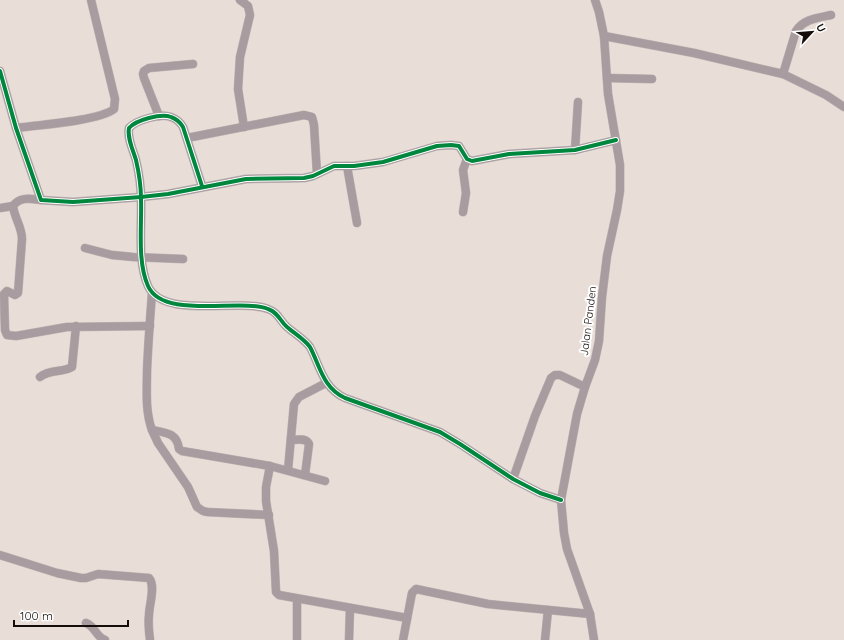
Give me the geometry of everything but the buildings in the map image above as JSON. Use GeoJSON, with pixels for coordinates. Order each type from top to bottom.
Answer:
{"type":"FeatureCollection","features":[{"type":"Feature","properties":{"kind":"street"},"geometry":{"type":"LineString","coordinates":[[16,128],[85,119],[108,112],[114,108],[116,99],[91,0]]}},
{"type":"Feature","properties":{"kind":"street"},"geometry":{"type":"LineString","coordinates":[[240,0],[248,6],[250,15],[239,63],[238,90],[244,127]]}},
{"type":"Feature","properties":{"kind":"street","name":"Jalan Panden"},"geometry":{"type":"LineString","coordinates":[[594,640],[590,614],[567,549],[561,500],[577,414],[584,387],[595,360],[599,341],[605,270],[618,210],[621,177],[606,78],[604,36],[595,0]]}},
{"type":"Feature","properties":{"kind":"street"},"geometry":{"type":"LineString","coordinates":[[783,74],[796,31],[800,25],[807,21],[831,15]]}},
{"type":"Feature","properties":{"kind":"street"},"geometry":{"type":"LineString","coordinates":[[604,36],[694,52],[783,74],[826,95],[844,107]]}},
{"type":"Feature","properties":{"kind":"street"},"geometry":{"type":"LineString","coordinates":[[159,116],[144,78],[144,71],[149,68],[193,64]]}},
{"type":"Feature","properties":{"kind":"street"},"geometry":{"type":"LineString","coordinates":[[0,71],[16,128],[41,200]]}},
{"type":"Feature","properties":{"kind":"street"},"geometry":{"type":"LineString","coordinates":[[606,78],[652,79]]}},
{"type":"Feature","properties":{"kind":"street"},"geometry":{"type":"LineString","coordinates":[[575,150],[578,102]]}},
{"type":"Feature","properties":{"kind":"street"},"geometry":{"type":"LineString","coordinates":[[187,138],[304,115],[310,116],[314,125],[318,174]]}},
{"type":"Feature","properties":{"kind":"street"},"geometry":{"type":"LineString","coordinates":[[202,186],[187,138],[180,122],[170,116],[159,116],[140,121],[129,128],[129,136],[137,168],[141,197],[142,257],[144,275],[152,293],[156,297],[179,304],[206,307],[251,305],[267,308],[273,311],[287,326],[307,342],[326,383],[340,396],[417,423],[444,435],[513,479],[540,493],[561,500]]}},
{"type":"Feature","properties":{"kind":"street"},"geometry":{"type":"LineString","coordinates":[[0,208],[13,206],[17,201],[23,199],[74,202],[141,197],[168,194],[246,178],[304,178],[318,174],[334,166],[383,162],[412,153],[448,145],[459,146],[467,159],[472,161],[509,154],[575,150],[616,140]]}},
{"type":"Feature","properties":{"kind":"street"},"geometry":{"type":"LineString","coordinates":[[463,212],[466,193],[463,170],[467,159]]}},
{"type":"Feature","properties":{"kind":"street"},"geometry":{"type":"LineString","coordinates":[[347,166],[356,223]]}},
{"type":"Feature","properties":{"kind":"street"},"geometry":{"type":"LineString","coordinates":[[13,206],[22,236],[18,293],[15,294],[9,291],[2,291],[4,294],[5,330],[8,336],[76,326],[150,326]]}},
{"type":"Feature","properties":{"kind":"street"},"geometry":{"type":"LineString","coordinates":[[85,248],[112,255],[183,259]]}},
{"type":"Feature","properties":{"kind":"street"},"geometry":{"type":"LineString","coordinates":[[152,293],[146,405],[152,430],[158,443],[185,481],[195,504],[200,510],[207,512],[269,515]]}},
{"type":"Feature","properties":{"kind":"street"},"geometry":{"type":"LineString","coordinates":[[40,377],[48,372],[66,370],[72,367],[74,360],[76,326]]}},
{"type":"Feature","properties":{"kind":"street"},"geometry":{"type":"LineString","coordinates":[[513,479],[535,416],[551,378],[555,375],[560,375],[584,387]]}},
{"type":"Feature","properties":{"kind":"street"},"geometry":{"type":"LineString","coordinates":[[288,470],[293,408],[296,400],[326,383]]}},
{"type":"Feature","properties":{"kind":"street"},"geometry":{"type":"LineString","coordinates":[[152,430],[175,437],[179,449],[182,451],[270,466],[325,481]]}},
{"type":"Feature","properties":{"kind":"street"},"geometry":{"type":"LineString","coordinates":[[290,440],[308,441],[309,444],[305,475]]}},
{"type":"Feature","properties":{"kind":"street"},"geometry":{"type":"LineString","coordinates":[[270,466],[266,487],[266,501],[274,551],[276,592],[279,596],[407,618]]}},
{"type":"Feature","properties":{"kind":"street"},"geometry":{"type":"LineString","coordinates":[[0,555],[57,573],[81,578],[98,574],[149,578],[152,585],[152,599],[149,612],[150,640]]}},
{"type":"Feature","properties":{"kind":"street"},"geometry":{"type":"LineString","coordinates":[[403,640],[412,593],[416,589],[488,604],[590,614]]}},
{"type":"Feature","properties":{"kind":"street"},"geometry":{"type":"LineString","coordinates":[[297,599],[297,640]]}},
{"type":"Feature","properties":{"kind":"street"},"geometry":{"type":"LineString","coordinates":[[349,640],[350,608]]}},
{"type":"Feature","properties":{"kind":"street"},"geometry":{"type":"LineString","coordinates":[[545,640],[548,610]]}},
{"type":"Feature","properties":{"kind":"street"},"geometry":{"type":"LineString","coordinates":[[86,623],[91,625],[100,638],[105,640]]}},
{"type":"Feature","properties":{"kind":"cycle path"},"geometry":{"type":"LineString","coordinates":[[0,71],[16,128],[41,200],[73,202],[141,197],[168,194],[246,179],[304,178],[313,176],[334,166],[354,166],[383,162],[437,146],[459,146],[467,159],[472,161],[509,154],[575,150],[616,140]]}},
{"type":"Feature","properties":{"kind":"cycle path"},"geometry":{"type":"LineString","coordinates":[[202,186],[183,127],[178,121],[167,116],[161,116],[137,122],[129,128],[130,140],[139,175],[141,194],[142,266],[148,286],[156,296],[169,302],[185,305],[255,306],[271,310],[277,314],[287,327],[310,347],[323,376],[338,394],[345,398],[440,432],[513,479],[540,493],[561,500]]}}]}
